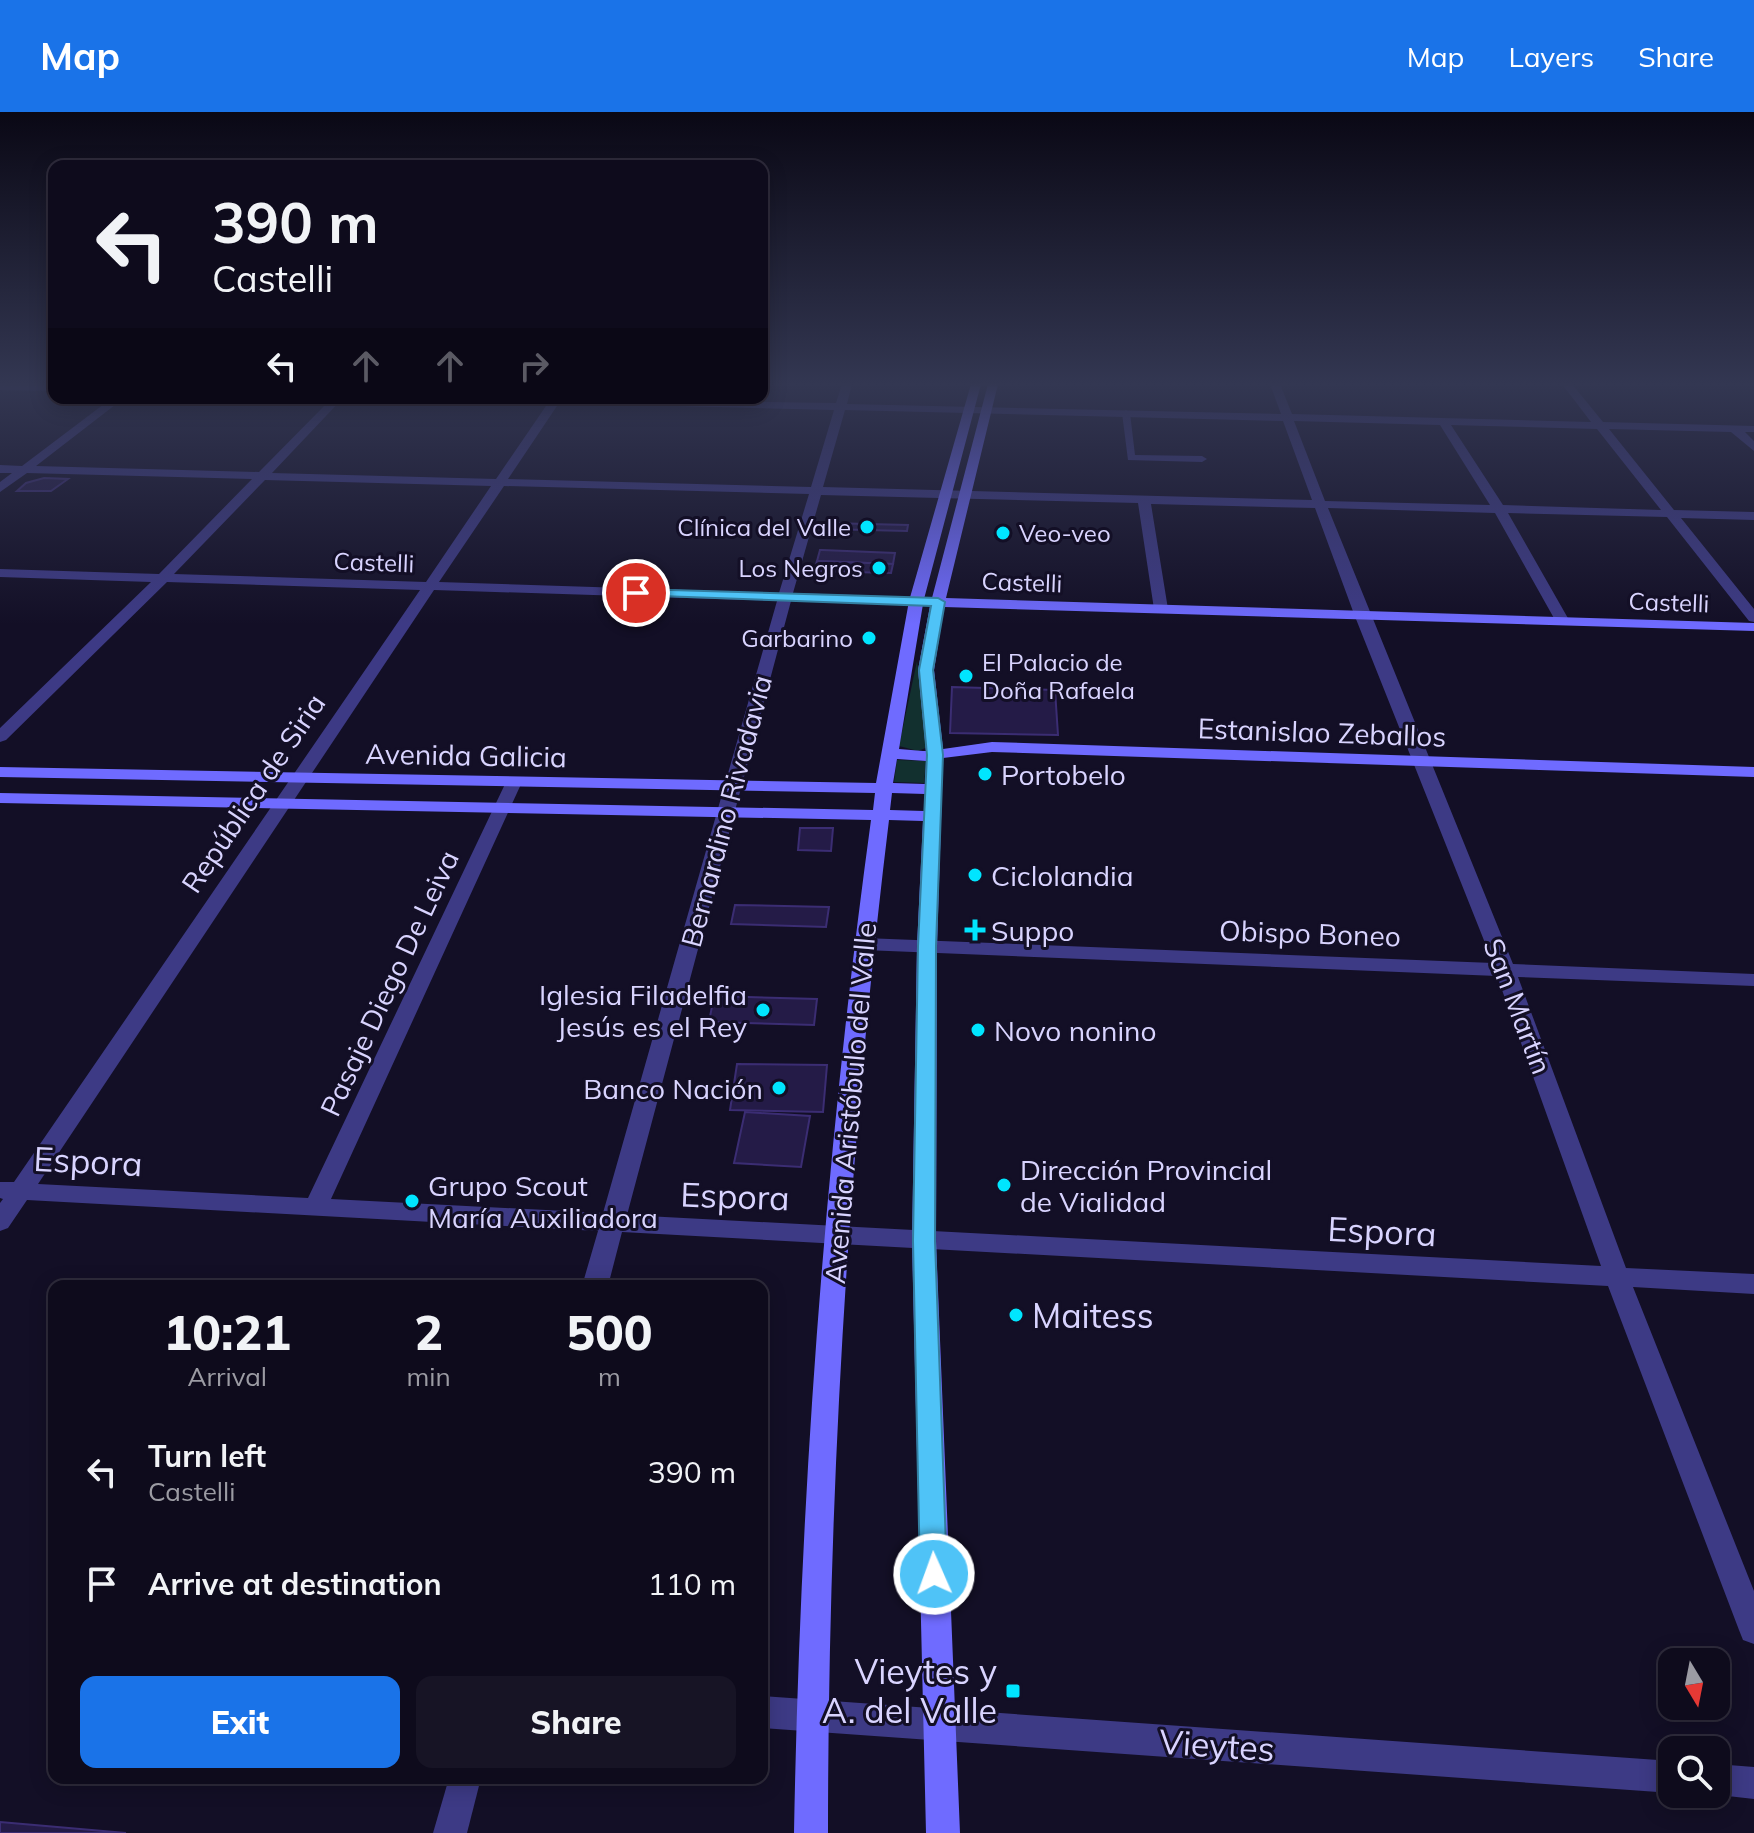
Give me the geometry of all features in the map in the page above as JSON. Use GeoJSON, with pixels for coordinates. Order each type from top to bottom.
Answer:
{"type":"FeatureCollection","features":[{"type":"Feature","properties":{"kind":"main road","name":"Avenida Aristóbulo del Valle"},"geometry":{"type":"LineString","coordinates":[[811,1833],[812,1714],[835,1234],[864,944],[884,788],[916,601],[953,464]]}},
{"type":"Feature","properties":{"kind":"main road"},"geometry":{"type":"LineString","coordinates":[[943,1833],[924,1241],[927,946],[930,816],[935,755],[926,670],[938,602],[974,464]]}},
{"type":"Feature","properties":{"kind":"main road","name":"Castelli"},"geometry":{"type":"LineString","coordinates":[[916,601],[1754,627]]}},
{"type":"Feature","properties":{"kind":"main road","name":"Estanislao Zeballos"},"geometry":{"type":"LineString","coordinates":[[890,753],[935,755],[992,747],[1754,772]]}},
{"type":"Feature","properties":{"kind":"main road","name":"Avenida Galicia"},"geometry":{"type":"LineString","coordinates":[[0,772],[932,789]]}},
{"type":"Feature","properties":{"kind":"main road","name":"Avenida Galicia"},"geometry":{"type":"LineString","coordinates":[[0,798],[930,816]]}},
{"type":"Feature","properties":{"kind":"street"},"geometry":{"type":"LineString","coordinates":[[0,488],[32,464]]}},
{"type":"Feature","properties":{"kind":"street"},"geometry":{"type":"LineString","coordinates":[[0,737],[275,464]]}},
{"type":"Feature","properties":{"kind":"street","name":"República de Siria"},"geometry":{"type":"LineString","coordinates":[[0,1222],[10,1191],[282,804],[511,464]]}},
{"type":"Feature","properties":{"kind":"street","name":"Bernardino Rivadavia"},"geometry":{"type":"LineString","coordinates":[[597,1280],[785,597],[825,464]]}},
{"type":"Feature","properties":{"kind":"street","name":"San Martín"},"geometry":{"type":"LineString","coordinates":[[1306,464],[1361,614],[1505,969],[1617,1277],[1754,1630]]}},
{"type":"Feature","properties":{"kind":"street"},"geometry":{"type":"LineString","coordinates":[[1471,464],[1562,620]]}},
{"type":"Feature","properties":{"kind":"street"},"geometry":{"type":"LineString","coordinates":[[1632,464],[1754,618]]}},
{"type":"Feature","properties":{"kind":"street"},"geometry":{"type":"LineString","coordinates":[[0,469],[1754,516]]}},
{"type":"Feature","properties":{"kind":"street"},"geometry":{"type":"LineString","coordinates":[[1144,500],[1161,609]]}},
{"type":"Feature","properties":{"kind":"street","name":"Castelli"},"geometry":{"type":"LineString","coordinates":[[0,573],[916,601]]}},
{"type":"Feature","properties":{"kind":"street","name":"Pasaje Diego De Leiva"},"geometry":{"type":"LineString","coordinates":[[315,1208],[514,782]]}},
{"type":"Feature","properties":{"kind":"street","name":"Obispo Boneo"},"geometry":{"type":"LineString","coordinates":[[864,944],[1754,980]]}},
{"type":"Feature","properties":{"kind":"street","name":"Espora"},"geometry":{"type":"LineString","coordinates":[[10,1191],[1754,1284]]}},
{"type":"Feature","properties":{"kind":"street","name":"Vieytes"},"geometry":{"type":"LineString","coordinates":[[768,1712],[1658,1776]]}},
{"type":"Feature","properties":{"kind":"street"},"geometry":{"type":"LineString","coordinates":[[1730,1781],[1754,1783]]}},
{"type":"Feature","properties":{"kind":"street"},"geometry":{"type":"LineString","coordinates":[[450,1833],[463,1784]]}},
{"type":"Feature","properties":{"kind":"green space"},"geometry":{"type":"Polygon","coordinates":[[[917,661],[928,747],[918,751],[899,746],[917,661]]]}},
{"type":"Feature","properties":{"kind":"green space"},"geometry":{"type":"Polygon","coordinates":[[[897,760],[926,761],[924,783],[894,782],[897,760]]]}},
{"type":"Feature","properties":{"kind":"building"},"geometry":{"type":"Polygon","coordinates":[[[44,478],[68,479],[51,491],[17,491],[26,483],[44,478]]]}},
{"type":"Feature","properties":{"kind":"building","name":"Clínica del Valle"},"geometry":{"type":"Polygon","coordinates":[[[828,523],[908,525],[907,531],[826,529],[828,523]]]}},
{"type":"Feature","properties":{"kind":"building"},"geometry":{"type":"Polygon","coordinates":[[[820,550],[895,553],[893,564],[817,561],[820,550]]]}},
{"type":"Feature","properties":{"kind":"building"},"geometry":{"type":"Polygon","coordinates":[[[817,561],[893,564],[891,573],[814,571],[817,561]]]}},
{"type":"Feature","properties":{"kind":"building"},"geometry":{"type":"Polygon","coordinates":[[[952,687],[1055,690],[1058,735],[950,733],[952,687]]]}},
{"type":"Feature","properties":{"kind":"building"},"geometry":{"type":"Polygon","coordinates":[[[800,828],[833,828],[831,851],[798,850],[800,828]]]}},
{"type":"Feature","properties":{"kind":"building"},"geometry":{"type":"Polygon","coordinates":[[[735,905],[829,907],[826,927],[731,924],[735,905]]]}},
{"type":"Feature","properties":{"kind":"building","name":"Iglesia Filadelfia Jesús es el Rey"},"geometry":{"type":"Polygon","coordinates":[[[714,996],[817,999],[814,1025],[709,1022],[714,996]]]}},
{"type":"Feature","properties":{"kind":"building","name":"Banco Nación"},"geometry":{"type":"Polygon","coordinates":[[[737,1064],[827,1065],[823,1112],[730,1110],[737,1064]]]}},
{"type":"Feature","properties":{"kind":"building","name":"Banco Nación"},"geometry":{"type":"Polygon","coordinates":[[[745,1112],[810,1116],[801,1167],[734,1163],[745,1112]]]}},
{"type":"Feature","properties":{"kind":"building"},"geometry":{"type":"Polygon","coordinates":[[[0,1822],[126,1833],[0,1833],[0,1822]]]}},
{"type":"Feature","properties":{"kind":"place","name":"Clínica del Valle"},"geometry":{"type":"Point","coordinates":[867,527]}},
{"type":"Feature","properties":{"kind":"place","name":"Veo-veo"},"geometry":{"type":"Point","coordinates":[1003,533]}},
{"type":"Feature","properties":{"kind":"place","name":"Los Negros"},"geometry":{"type":"Point","coordinates":[879,568]}},
{"type":"Feature","properties":{"kind":"place","name":"Garbarino"},"geometry":{"type":"Point","coordinates":[869,638]}},
{"type":"Feature","properties":{"kind":"place","name":"El Palacio de Doña Rafaela"},"geometry":{"type":"Point","coordinates":[966,676]}},
{"type":"Feature","properties":{"kind":"place","name":"Portobelo"},"geometry":{"type":"Point","coordinates":[985,774]}},
{"type":"Feature","properties":{"kind":"place","name":"Ciclolandia"},"geometry":{"type":"Point","coordinates":[975,875]}},
{"type":"Feature","properties":{"kind":"place","name":"Suppo"},"geometry":{"type":"Point","coordinates":[975,930]}},
{"type":"Feature","properties":{"kind":"place","name":"Iglesia Filadelfia Jesús es el Rey"},"geometry":{"type":"Point","coordinates":[763,1010]}},
{"type":"Feature","properties":{"kind":"place","name":"Novo nonino"},"geometry":{"type":"Point","coordinates":[978,1030]}},
{"type":"Feature","properties":{"kind":"place","name":"Banco Nación"},"geometry":{"type":"Point","coordinates":[779,1088]}},
{"type":"Feature","properties":{"kind":"place","name":"Dirección Provincial de Vialidad"},"geometry":{"type":"Point","coordinates":[1004,1185]}},
{"type":"Feature","properties":{"kind":"place","name":"Grupo Scout María Auxiliadora"},"geometry":{"type":"Point","coordinates":[412,1201]}},
{"type":"Feature","properties":{"kind":"place","name":"Maitess"},"geometry":{"type":"Point","coordinates":[1016,1315]}},
{"type":"Feature","properties":{"kind":"place","name":"Vieytes y A. del Valle"},"geometry":{"type":"Point","coordinates":[1013,1691]}},
{"type":"Feature","properties":{"kind":"route"},"geometry":{"type":"LineString","coordinates":[[636,593],[938,602],[926,670],[935,755],[930,816],[927,946],[924,1241],[934,1574]]}}]}
